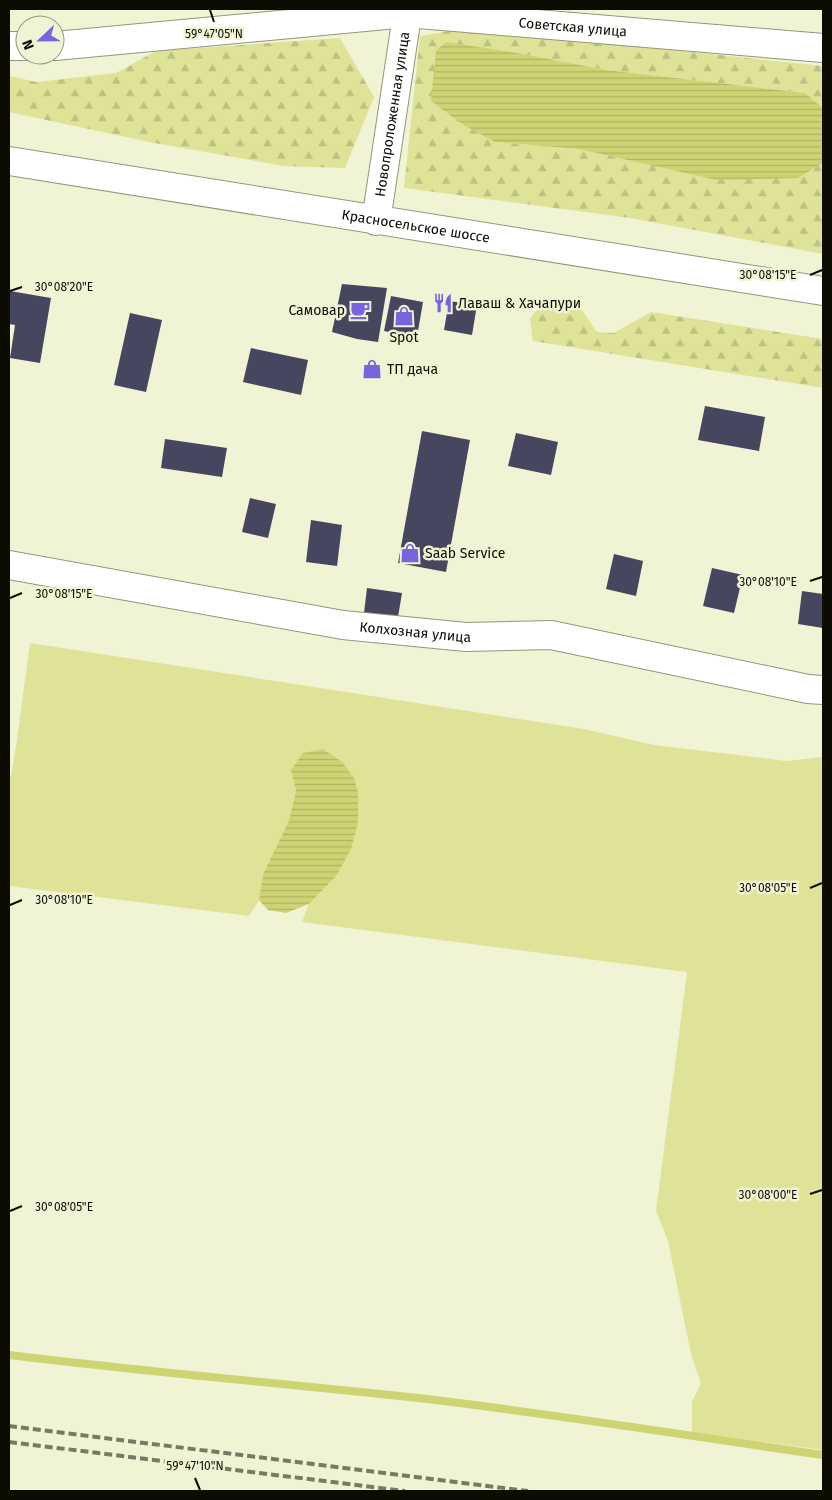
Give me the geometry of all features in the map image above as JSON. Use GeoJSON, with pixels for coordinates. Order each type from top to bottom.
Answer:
{"type":"FeatureCollection","features":[{"type":"Feature","properties":{"kind":"main road","name":"Советская улица"},"geometry":{"type":"LineString","coordinates":[[65,45],[407,11],[823,48]]}},
{"type":"Feature","properties":{"kind":"main road","name":"Новопроложенная улица"},"geometry":{"type":"LineString","coordinates":[[376,221],[407,11]]}},
{"type":"Feature","properties":{"kind":"main road","name":"Красносельское шоссе"},"geometry":{"type":"LineString","coordinates":[[9,162],[823,291]]}},
{"type":"Feature","properties":{"kind":"main road","name":"Колхозная улица"},"geometry":{"type":"LineString","coordinates":[[9,565],[343,625],[466,637],[551,635],[808,689],[823,690]]}},
{"type":"Feature","properties":{"kind":"green space"},"geometry":{"type":"Polygon","coordinates":[[[461,29],[823,66],[823,108],[805,93],[606,70],[512,52],[446,43],[495,142],[579,149],[798,178],[823,163],[823,254],[630,218],[404,188],[420,36],[461,29]]]}},
{"type":"Feature","properties":{"kind":"green space"},"geometry":{"type":"Polygon","coordinates":[[[340,38],[374,97],[345,168],[284,166],[149,142],[9,112],[9,76],[37,82],[116,73],[156,51],[340,38]]]}},
{"type":"Feature","properties":{"kind":"green space"},"geometry":{"type":"Polygon","coordinates":[[[542,304],[582,310],[597,332],[614,333],[651,312],[823,339],[823,388],[533,341],[530,318],[542,304]]]}},
{"type":"Feature","properties":{"kind":"green space"},"geometry":{"type":"Polygon","coordinates":[[[30,643],[584,729],[654,745],[786,761],[823,757],[823,1450],[692,1432],[692,1401],[701,1384],[691,1354],[668,1241],[656,1211],[687,972],[302,922],[309,904],[337,875],[351,849],[291,770],[296,791],[289,822],[263,874],[259,900],[249,916],[9,886],[9,786],[30,643]]]}},
{"type":"Feature","properties":{"kind":"shaded area"},"geometry":{"type":"Polygon","coordinates":[[[446,42],[512,52],[606,70],[805,93],[823,108],[823,163],[798,178],[717,180],[579,149],[495,142],[462,124],[431,101],[436,51],[446,42]]]}},
{"type":"Feature","properties":{"kind":"shaded area"},"geometry":{"type":"Polygon","coordinates":[[[323,749],[342,762],[354,778],[358,792],[358,823],[351,849],[337,875],[309,904],[286,913],[268,910],[259,900],[263,874],[289,821],[296,791],[291,770],[303,753],[323,749]]]}},
{"type":"Feature","properties":{"kind":"building","name":"Самовар"},"geometry":{"type":"Polygon","coordinates":[[[342,284],[387,288],[378,342],[357,339],[332,332],[342,284]]]}},
{"type":"Feature","properties":{"kind":"building"},"geometry":{"type":"Polygon","coordinates":[[[10,291],[51,298],[40,363],[10,358],[15,325],[9,324],[10,291]]]}},
{"type":"Feature","properties":{"kind":"building","name":"Spot"},"geometry":{"type":"Polygon","coordinates":[[[391,296],[423,302],[417,337],[384,331],[391,296]]]}},
{"type":"Feature","properties":{"kind":"building"},"geometry":{"type":"Polygon","coordinates":[[[449,301],[477,305],[472,335],[444,330],[449,301]]]}},
{"type":"Feature","properties":{"kind":"building"},"geometry":{"type":"Polygon","coordinates":[[[130,313],[162,320],[146,392],[114,385],[130,313]]]}},
{"type":"Feature","properties":{"kind":"building"},"geometry":{"type":"Polygon","coordinates":[[[251,348],[308,360],[301,395],[243,382],[251,348]]]}},
{"type":"Feature","properties":{"kind":"building"},"geometry":{"type":"Polygon","coordinates":[[[705,406],[765,417],[759,451],[698,440],[705,406]]]}},
{"type":"Feature","properties":{"kind":"building"},"geometry":{"type":"Polygon","coordinates":[[[422,431],[470,440],[446,572],[398,563],[422,431]]]}},
{"type":"Feature","properties":{"kind":"building"},"geometry":{"type":"Polygon","coordinates":[[[516,433],[558,442],[551,475],[508,466],[516,433]]]}},
{"type":"Feature","properties":{"kind":"building"},"geometry":{"type":"Polygon","coordinates":[[[165,439],[227,448],[222,477],[161,468],[165,439]]]}},
{"type":"Feature","properties":{"kind":"building"},"geometry":{"type":"Polygon","coordinates":[[[250,498],[276,504],[268,538],[242,532],[250,498]]]}},
{"type":"Feature","properties":{"kind":"building"},"geometry":{"type":"Polygon","coordinates":[[[311,520],[342,525],[337,566],[306,562],[311,520]]]}},
{"type":"Feature","properties":{"kind":"building"},"geometry":{"type":"Polygon","coordinates":[[[614,554],[643,561],[636,596],[606,589],[614,554]]]}},
{"type":"Feature","properties":{"kind":"building"},"geometry":{"type":"Polygon","coordinates":[[[712,568],[743,575],[734,613],[703,606],[712,568]]]}},
{"type":"Feature","properties":{"kind":"building"},"geometry":{"type":"Polygon","coordinates":[[[367,588],[402,593],[398,617],[364,613],[367,588]]]}},
{"type":"Feature","properties":{"kind":"building"},"geometry":{"type":"Polygon","coordinates":[[[802,591],[823,594],[823,628],[798,624],[802,591]]]}},
{"type":"Feature","properties":{"kind":"waterway"},"geometry":{"type":"LineString","coordinates":[[9,1355],[427,1399],[823,1455]]}},
{"type":"Feature","properties":{"kind":"railway"},"geometry":{"type":"LineString","coordinates":[[9,1426],[528,1491]]}},
{"type":"Feature","properties":{"kind":"railway"},"geometry":{"type":"LineString","coordinates":[[9,1442],[405,1491]]}},
{"type":"Feature","properties":{"kind":"place","name":"Лаваш & Хачапури"},"geometry":{"type":"Point","coordinates":[443,303]}},
{"type":"Feature","properties":{"kind":"place","name":"Самовар"},"geometry":{"type":"Point","coordinates":[360,310]}},
{"type":"Feature","properties":{"kind":"place","name":"Spot"},"geometry":{"type":"Point","coordinates":[404,316]}},
{"type":"Feature","properties":{"kind":"place","name":"ТП дача"},"geometry":{"type":"Point","coordinates":[372,369]}},
{"type":"Feature","properties":{"kind":"place","name":"Saab Service"},"geometry":{"type":"Point","coordinates":[410,553]}}]}
